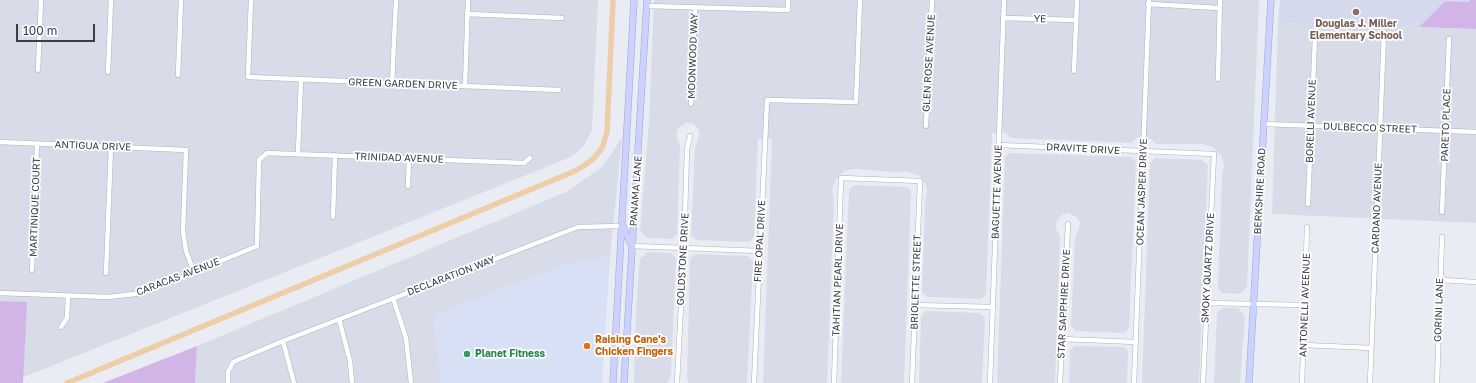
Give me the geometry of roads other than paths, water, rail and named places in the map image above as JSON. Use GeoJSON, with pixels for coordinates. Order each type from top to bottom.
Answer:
{"type":"FeatureCollection","features":[{"type":"Feature","properties":{"kind":"main road","name":"PANAMA LANE"},"geometry":{"type":"LineString","coordinates":[[613,383],[634,0]]}},
{"type":"Feature","properties":{"kind":"main road"},"geometry":{"type":"LineString","coordinates":[[641,0],[647,3]]}},
{"type":"Feature","properties":{"kind":"main road","name":"BERKSHIRE ROAD"},"geometry":{"type":"LineString","coordinates":[[1250,383],[1253,304],[1271,0]]}},
{"type":"Feature","properties":{"kind":"main road","name":"PANAMA LANE"},"geometry":{"type":"LineString","coordinates":[[624,383],[647,3]]}},
{"type":"Feature","properties":{"kind":"main road"},"geometry":{"type":"LineString","coordinates":[[622,226],[632,246]]}},
{"type":"Feature","properties":{"kind":"street"},"geometry":{"type":"LineString","coordinates":[[38,70],[41,0]]}},
{"type":"Feature","properties":{"kind":"street"},"geometry":{"type":"LineString","coordinates":[[108,72],[111,0]]}},
{"type":"Feature","properties":{"kind":"street"},"geometry":{"type":"LineString","coordinates":[[178,75],[181,0]]}},
{"type":"Feature","properties":{"kind":"street","name":"GREEN GARDEN DRIVE"},"geometry":{"type":"LineString","coordinates":[[251,0],[248,77],[559,90]]}},
{"type":"Feature","properties":{"kind":"street"},"geometry":{"type":"LineString","coordinates":[[392,83],[396,0]]}},
{"type":"Feature","properties":{"kind":"street"},"geometry":{"type":"LineString","coordinates":[[464,86],[468,0]]}},
{"type":"Feature","properties":{"kind":"street"},"geometry":{"type":"LineString","coordinates":[[647,3],[695,8],[788,10],[788,0]]}},
{"type":"Feature","properties":{"kind":"street","name":"FIRE OPAL DRIVE"},"geometry":{"type":"LineString","coordinates":[[754,383],[767,100],[856,102],[860,0]]}},
{"type":"Feature","properties":{"kind":"street","name":"GLEN ROSE AVENUE"},"geometry":{"type":"LineString","coordinates":[[926,126],[932,0]]}},
{"type":"Feature","properties":{"kind":"street","name":"BAGUETTE AVENUE"},"geometry":{"type":"LineString","coordinates":[[990,383],[1004,0]]}},
{"type":"Feature","properties":{"kind":"street"},"geometry":{"type":"LineString","coordinates":[[1074,70],[1077,0]]}},
{"type":"Feature","properties":{"kind":"street"},"geometry":{"type":"LineString","coordinates":[[1218,79],[1220,0]]}},
{"type":"Feature","properties":{"kind":"street"},"geometry":{"type":"LineString","coordinates":[[1149,2],[1219,8]]}},
{"type":"Feature","properties":{"kind":"street","name":"OCEAN JASPER DRIVE"},"geometry":{"type":"LineString","coordinates":[[1134,383],[1149,2]]}},
{"type":"Feature","properties":{"kind":"street","name":"MOONWOOD WAY"},"geometry":{"type":"LineString","coordinates":[[691,104],[695,8]]}},
{"type":"Feature","properties":{"kind":"street"},"geometry":{"type":"LineString","coordinates":[[468,14],[562,18]]}},
{"type":"Feature","properties":{"kind":"street","name":"YE"},"geometry":{"type":"LineString","coordinates":[[1003,18],[1076,20]]}},
{"type":"Feature","properties":{"kind":"street","name":"CARDANO AVENUE"},"geometry":{"type":"LineString","coordinates":[[1370,383],[1384,32]]}},
{"type":"Feature","properties":{"kind":"street","name":"BORELLI AVENUE"},"geometry":{"type":"LineString","coordinates":[[1308,204],[1315,37]]}},
{"type":"Feature","properties":{"kind":"street","name":"PARETO PLACE"},"geometry":{"type":"LineString","coordinates":[[1442,212],[1449,39]]}},
{"type":"Feature","properties":{"kind":"street"},"geometry":{"type":"LineString","coordinates":[[298,153],[301,80]]}},
{"type":"Feature","properties":{"kind":"street","name":"DULBECCO STREET"},"geometry":{"type":"LineString","coordinates":[[1264,124],[1476,132]]}},
{"type":"Feature","properties":{"kind":"street","name":"GOLDSTONE DRIVE"},"geometry":{"type":"LineString","coordinates":[[677,383],[684,248],[687,149],[690,136]]}},
{"type":"Feature","properties":{"kind":"street","name":"ANTIGUA DRIVE"},"geometry":{"type":"LineString","coordinates":[[0,142],[186,150],[183,231],[186,251],[194,272]]}},
{"type":"Feature","properties":{"kind":"street","name":"MARTINIQUE COURT"},"geometry":{"type":"LineString","coordinates":[[32,270],[37,144]]}},
{"type":"Feature","properties":{"kind":"street","name":"DRAVITE DRIVE"},"geometry":{"type":"LineString","coordinates":[[999,145],[1214,154]]}},
{"type":"Feature","properties":{"kind":"street"},"geometry":{"type":"LineString","coordinates":[[106,273],[111,146]]}},
{"type":"Feature","properties":{"kind":"street","name":"TRINIDAD AVENUE"},"geometry":{"type":"LineString","coordinates":[[257,246],[260,160],[267,153],[298,153],[524,163],[530,158]]}},
{"type":"Feature","properties":{"kind":"street","name":"SMOKY QUARTZ DRIVE"},"geometry":{"type":"LineString","coordinates":[[1202,383],[1214,154]]}},
{"type":"Feature","properties":{"kind":"street"},"geometry":{"type":"LineString","coordinates":[[333,217],[335,155]]}},
{"type":"Feature","properties":{"kind":"street"},"geometry":{"type":"LineString","coordinates":[[408,186],[409,158]]}},
{"type":"Feature","properties":{"kind":"street","name":"BRIOLETTE STREET"},"geometry":{"type":"LineString","coordinates":[[842,178],[920,181],[912,383]]}},
{"type":"Feature","properties":{"kind":"street","name":"TAHITIAN PEARL DRIVE"},"geometry":{"type":"LineString","coordinates":[[834,383],[842,178]]}},
{"type":"Feature","properties":{"kind":"street","name":"STAR SAPPHIRE DRIVE"},"geometry":{"type":"LineString","coordinates":[[1060,383],[1068,224]]}},
{"type":"Feature","properties":{"kind":"street","name":"DECLARATION WAY"},"geometry":{"type":"LineString","coordinates":[[228,383],[228,372],[234,362],[283,341],[578,227],[622,226]]}},
{"type":"Feature","properties":{"kind":"street","name":"ANTONELLI AVEENUE"},"geometry":{"type":"LineString","coordinates":[[1302,383],[1307,227]]}},
{"type":"Feature","properties":{"kind":"street","name":"GORINI LANE"},"geometry":{"type":"LineString","coordinates":[[1437,383],[1442,238]]}},
{"type":"Feature","properties":{"kind":"street","name":"CARACAS AVENUE"},"geometry":{"type":"LineString","coordinates":[[0,293],[108,297],[135,294],[257,246]]}},
{"type":"Feature","properties":{"kind":"street"},"geometry":{"type":"LineString","coordinates":[[632,246],[760,251]]}},
{"type":"Feature","properties":{"kind":"street"},"geometry":{"type":"LineString","coordinates":[[1440,280],[1476,282]]}},
{"type":"Feature","properties":{"kind":"street"},"geometry":{"type":"LineString","coordinates":[[61,327],[67,318],[68,296]]}},
{"type":"Feature","properties":{"kind":"street"},"geometry":{"type":"LineString","coordinates":[[393,298],[406,338],[411,383]]}},
{"type":"Feature","properties":{"kind":"street"},"geometry":{"type":"LineString","coordinates":[[1207,303],[1305,305]]}},
{"type":"Feature","properties":{"kind":"street"},"geometry":{"type":"LineString","coordinates":[[915,305],[992,307]]}},
{"type":"Feature","properties":{"kind":"street"},"geometry":{"type":"LineString","coordinates":[[339,319],[350,361],[352,383]]}},
{"type":"Feature","properties":{"kind":"street"},"geometry":{"type":"LineString","coordinates":[[1062,339],[1136,342]]}},
{"type":"Feature","properties":{"kind":"street"},"geometry":{"type":"LineString","coordinates":[[283,341],[294,383]]}},
{"type":"Feature","properties":{"kind":"street"},"geometry":{"type":"LineString","coordinates":[[1304,345],[1371,348]]}},
{"type":"Feature","properties":{"kind":"waterway"},"geometry":{"type":"LineString","coordinates":[[67,383],[575,171],[585,165],[594,158],[602,148],[607,132],[613,0]]}},
{"type":"Feature","properties":{"kind":"place","name":"Douglas J. Miller Elementary School"},"geometry":{"type":"Point","coordinates":[1356,12]}},
{"type":"Feature","properties":{"kind":"place","name":"Raising Cane's Chicken Fingers"},"geometry":{"type":"Point","coordinates":[587,346]}},
{"type":"Feature","properties":{"kind":"place","name":"Planet Fitness"},"geometry":{"type":"Point","coordinates":[467,354]}}]}
